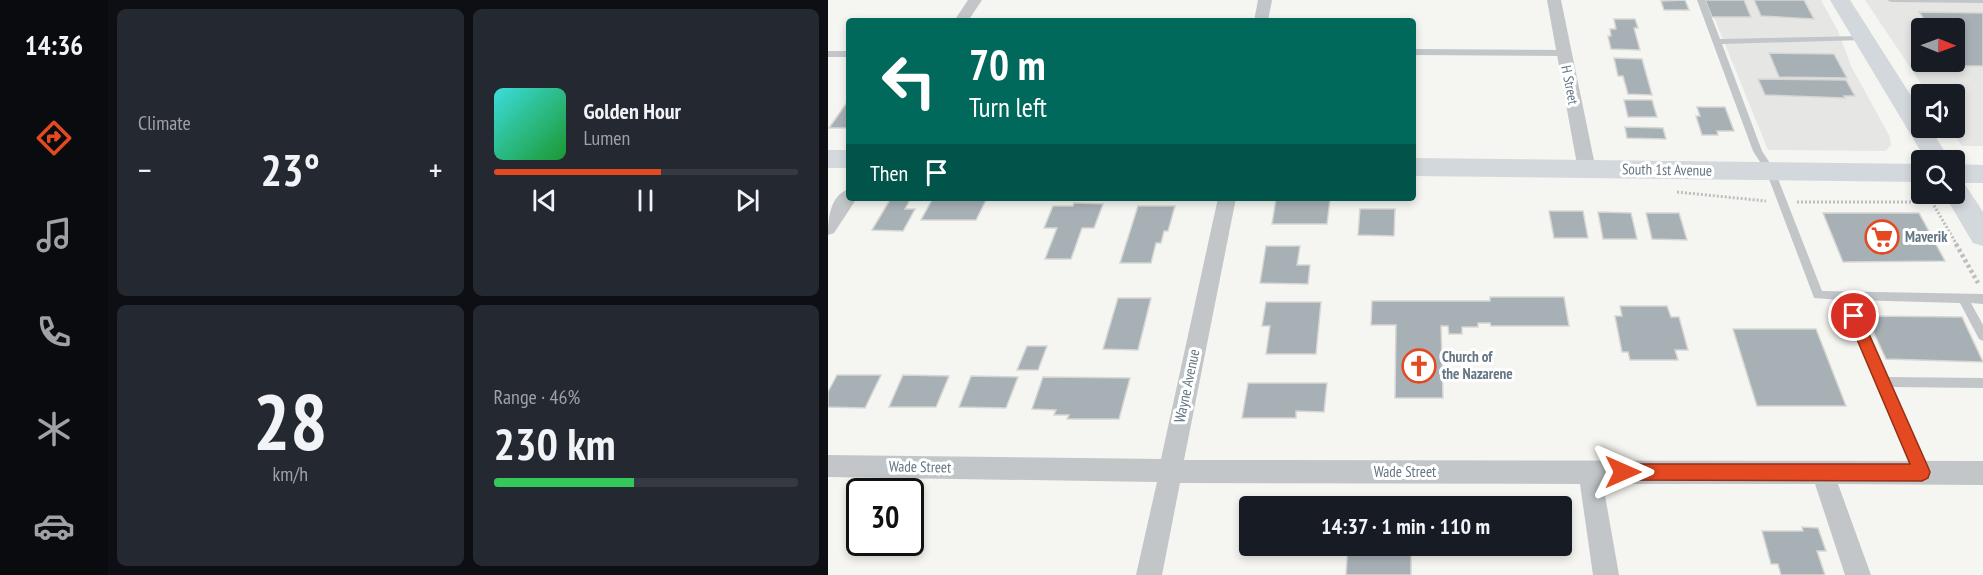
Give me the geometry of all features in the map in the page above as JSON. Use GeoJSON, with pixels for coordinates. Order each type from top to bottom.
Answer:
{"type":"FeatureCollection","features":[{"type":"Feature","properties":{"kind":"main road"},"geometry":{"type":"LineString","coordinates":[[1840,0],[1932,150]]}},
{"type":"Feature","properties":{"kind":"main road"},"geometry":{"type":"LineString","coordinates":[[828,159],[846,159]]}},
{"type":"Feature","properties":{"kind":"main road","name":"South 1st Avenue"},"geometry":{"type":"LineString","coordinates":[[1416,167],[1911,173]]}},
{"type":"Feature","properties":{"kind":"main road"},"geometry":{"type":"LineString","coordinates":[[1965,173],[1983,174]]}},
{"type":"Feature","properties":{"kind":"main road"},"geometry":{"type":"LineString","coordinates":[[1964,204],[1983,235]]}},
{"type":"Feature","properties":{"kind":"street"},"geometry":{"type":"LineString","coordinates":[[963,18],[975,0]]}},
{"type":"Feature","properties":{"kind":"street"},"geometry":{"type":"LineString","coordinates":[[1261,18],[1265,0]]}},
{"type":"Feature","properties":{"kind":"street","name":"H Street"},"geometry":{"type":"LineString","coordinates":[[1554,0],[1587,170]]}},
{"type":"Feature","properties":{"kind":"street"},"geometry":{"type":"LineString","coordinates":[[828,228],[846,201]]}},
{"type":"Feature","properties":{"kind":"street","name":"Wayne Avenue"},"geometry":{"type":"LineString","coordinates":[[1149,575],[1226,201]]}},
{"type":"Feature","properties":{"kind":"street","name":"Wade Street"},"geometry":{"type":"LineString","coordinates":[[828,466],[1170,471],[1983,473]]}},
{"type":"Feature","properties":{"kind":"street"},"geometry":{"type":"LineString","coordinates":[[1590,472],[1606,575]]}},
{"type":"Feature","properties":{"kind":"street"},"geometry":{"type":"LineString","coordinates":[[1822,472],[1858,575]]}},
{"type":"Feature","properties":{"kind":"lane"},"geometry":{"type":"LineString","coordinates":[[1701,0],[1758,151],[1770,171],[1818,295],[1983,299]]}},
{"type":"Feature","properties":{"kind":"lane"},"geometry":{"type":"LineString","coordinates":[[1893,0],[1983,1]]}},
{"type":"Feature","properties":{"kind":"lane"},"geometry":{"type":"LineString","coordinates":[[1718,42],[1863,38]]}},
{"type":"Feature","properties":{"kind":"lane"},"geometry":{"type":"LineString","coordinates":[[1416,52],[1564,53]]}},
{"type":"Feature","properties":{"kind":"lane"},"geometry":{"type":"LineString","coordinates":[[828,54],[846,54]]}},
{"type":"Feature","properties":{"kind":"lane"},"geometry":{"type":"LineString","coordinates":[[1844,295],[1922,472]]}},
{"type":"Feature","properties":{"kind":"lane"},"geometry":{"type":"LineString","coordinates":[[1963,298],[1983,336]]}},
{"type":"Feature","properties":{"kind":"lane"},"geometry":{"type":"LineString","coordinates":[[1882,382],[1983,383]]}},
{"type":"Feature","properties":{"kind":"path"},"geometry":{"type":"LineString","coordinates":[[1665,191],[1782,202],[1932,202],[1983,292]]}},
{"type":"Feature","properties":{"kind":"shaded area"},"geometry":{"type":"Polygon","coordinates":[[[1707,0],[1821,0],[1838,31],[1851,66],[1890,137],[1891,146],[1885,151],[1768,150],[1707,0]]]}},
{"type":"Feature","properties":{"kind":"shaded area"},"geometry":{"type":"Polygon","coordinates":[[[1865,0],[1983,0],[1983,146],[1962,146],[1957,138],[1965,138],[1965,84],[1921,84],[1913,72],[1965,72],[1965,18],[1911,18],[1911,69],[1865,0]]]}},
{"type":"Feature","properties":{"kind":"building"},"geometry":{"type":"Polygon","coordinates":[[[1685,0],[1689,10],[1664,10],[1661,1],[1685,0]]]}},
{"type":"Feature","properties":{"kind":"building"},"geometry":{"type":"Polygon","coordinates":[[[1705,0],[1744,0],[1751,17],[1712,17],[1705,0]]]}},
{"type":"Feature","properties":{"kind":"building"},"geometry":{"type":"Polygon","coordinates":[[[1754,0],[1804,0],[1814,19],[1761,16],[1754,0]]]}},
{"type":"Feature","properties":{"kind":"building"},"geometry":{"type":"Polygon","coordinates":[[[1919,12],[1983,13],[1983,66],[1965,66],[1965,18],[1923,18],[1919,12]]]}},
{"type":"Feature","properties":{"kind":"building"},"geometry":{"type":"Polygon","coordinates":[[[1614,19],[1635,19],[1638,28],[1634,28],[1640,50],[1611,49],[1608,36],[1611,36],[1610,29],[1616,29],[1614,19]]]}},
{"type":"Feature","properties":{"kind":"building"},"geometry":{"type":"Polygon","coordinates":[[[1769,53],[1834,54],[1847,78],[1779,77],[1769,53]]]}},
{"type":"Feature","properties":{"kind":"building"},"geometry":{"type":"Polygon","coordinates":[[[1614,58],[1642,59],[1652,95],[1628,94],[1623,76],[1618,76],[1614,58]]]}},
{"type":"Feature","properties":{"kind":"building"},"geometry":{"type":"Polygon","coordinates":[[[1758,79],[1846,80],[1855,96],[1844,96],[1845,98],[1765,95],[1758,79]]]}},
{"type":"Feature","properties":{"kind":"building"},"geometry":{"type":"Polygon","coordinates":[[[1624,100],[1652,100],[1657,117],[1628,117],[1624,100]]]}},
{"type":"Feature","properties":{"kind":"building"},"geometry":{"type":"Polygon","coordinates":[[[846,104],[846,128],[829,128],[846,104]]]}},
{"type":"Feature","properties":{"kind":"building"},"geometry":{"type":"Polygon","coordinates":[[[1697,107],[1725,107],[1734,131],[1717,131],[1718,135],[1702,135],[1696,116],[1700,116],[1697,107]]]}},
{"type":"Feature","properties":{"kind":"building"},"geometry":{"type":"Polygon","coordinates":[[[1625,127],[1663,128],[1666,139],[1627,138],[1625,127]]]}},
{"type":"Feature","properties":{"kind":"building"},"geometry":{"type":"Polygon","coordinates":[[[889,201],[909,201],[905,209],[915,209],[903,231],[872,230],[889,201]]]}},
{"type":"Feature","properties":{"kind":"building"},"geometry":{"type":"Polygon","coordinates":[[[931,201],[986,201],[976,220],[921,220],[931,201]]]}},
{"type":"Feature","properties":{"kind":"building"},"geometry":{"type":"Polygon","coordinates":[[[1276,201],[1330,201],[1327,224],[1272,224],[1276,201]]]}},
{"type":"Feature","properties":{"kind":"building"},"geometry":{"type":"Polygon","coordinates":[[[1074,203],[1103,204],[1094,228],[1082,228],[1071,259],[1045,259],[1057,228],[1044,228],[1053,206],[1073,206],[1074,203]]]}},
{"type":"Feature","properties":{"kind":"building"},"geometry":{"type":"Polygon","coordinates":[[[1138,206],[1175,206],[1168,231],[1164,231],[1161,243],[1156,243],[1151,263],[1120,263],[1138,206]]]}},
{"type":"Feature","properties":{"kind":"building"},"geometry":{"type":"Polygon","coordinates":[[[1360,209],[1395,209],[1394,236],[1358,235],[1360,209]]]}},
{"type":"Feature","properties":{"kind":"building"},"geometry":{"type":"Polygon","coordinates":[[[1549,211],[1583,211],[1588,238],[1554,238],[1549,211]]]}},
{"type":"Feature","properties":{"kind":"building"},"geometry":{"type":"Polygon","coordinates":[[[1598,212],[1631,213],[1637,239],[1603,239],[1598,212]]]}},
{"type":"Feature","properties":{"kind":"building"},"geometry":{"type":"Polygon","coordinates":[[[1646,213],[1679,213],[1687,240],[1652,239],[1646,213]]]}},
{"type":"Feature","properties":{"kind":"building","name":"Maverik"},"geometry":{"type":"Polygon","coordinates":[[[1823,213],[1919,213],[1945,261],[1843,262],[1823,213]]]}},
{"type":"Feature","properties":{"kind":"building"},"geometry":{"type":"Polygon","coordinates":[[[1266,246],[1300,246],[1297,265],[1310,265],[1308,284],[1260,283],[1266,246]]]}},
{"type":"Feature","properties":{"kind":"building","name":"Church of the Nazarene"},"geometry":{"type":"Polygon","coordinates":[[[1490,297],[1564,297],[1569,326],[1491,326],[1490,323],[1478,323],[1478,327],[1462,327],[1462,334],[1449,334],[1448,326],[1441,326],[1443,398],[1395,398],[1396,325],[1371,325],[1372,301],[1490,301],[1490,297]]]}},
{"type":"Feature","properties":{"kind":"building"},"geometry":{"type":"Polygon","coordinates":[[[1118,298],[1151,298],[1138,350],[1103,349],[1118,298]]]}},
{"type":"Feature","properties":{"kind":"building"},"geometry":{"type":"Polygon","coordinates":[[[1266,302],[1321,302],[1316,354],[1266,354],[1270,326],[1262,326],[1266,302]]]}},
{"type":"Feature","properties":{"kind":"building"},"geometry":{"type":"Polygon","coordinates":[[[1620,306],[1667,306],[1671,317],[1679,317],[1688,350],[1675,350],[1678,360],[1630,360],[1628,352],[1622,352],[1615,316],[1622,316],[1620,306]]]}},
{"type":"Feature","properties":{"kind":"building"},"geometry":{"type":"Polygon","coordinates":[[[1866,316],[1962,317],[1983,362],[1886,359],[1866,316]]]}},
{"type":"Feature","properties":{"kind":"building"},"geometry":{"type":"Polygon","coordinates":[[[1733,329],[1816,329],[1846,406],[1757,406],[1733,329]]]}},
{"type":"Feature","properties":{"kind":"building"},"geometry":{"type":"Polygon","coordinates":[[[1027,346],[1047,346],[1038,370],[1017,370],[1027,346]]]}},
{"type":"Feature","properties":{"kind":"building"},"geometry":{"type":"Polygon","coordinates":[[[837,375],[881,375],[865,408],[828,407],[828,392],[837,375]]]}},
{"type":"Feature","properties":{"kind":"building"},"geometry":{"type":"Polygon","coordinates":[[[903,375],[949,376],[936,407],[889,407],[903,375]]]}},
{"type":"Feature","properties":{"kind":"building"},"geometry":{"type":"Polygon","coordinates":[[[971,376],[1018,377],[1006,408],[959,407],[971,376]]]}},
{"type":"Feature","properties":{"kind":"building"},"geometry":{"type":"Polygon","coordinates":[[[1043,377],[1130,378],[1119,419],[1067,419],[1069,415],[1054,415],[1056,410],[1032,409],[1043,377]]]}},
{"type":"Feature","properties":{"kind":"building"},"geometry":{"type":"Polygon","coordinates":[[[1248,383],[1327,383],[1324,412],[1296,411],[1296,418],[1242,418],[1248,383]]]}},
{"type":"Feature","properties":{"kind":"building"},"geometry":{"type":"Polygon","coordinates":[[[1802,527],[1818,528],[1826,551],[1817,551],[1825,575],[1781,575],[1778,564],[1771,564],[1762,531],[1803,531],[1802,527]]]}},
{"type":"Feature","properties":{"kind":"building"},"geometry":{"type":"Polygon","coordinates":[[[1347,556],[1411,556],[1411,575],[1346,575],[1347,556]]]}},
{"type":"Feature","properties":{"kind":"place","name":"Maverik"},"geometry":{"type":"Point","coordinates":[1882,237]}},
{"type":"Feature","properties":{"kind":"place","name":"Church of the Nazarene"},"geometry":{"type":"Point","coordinates":[1419,366]}},
{"type":"Feature","properties":{"kind":"route"},"geometry":{"type":"LineString","coordinates":[[1623,472],[1922,472],[1854,316]]}}]}
